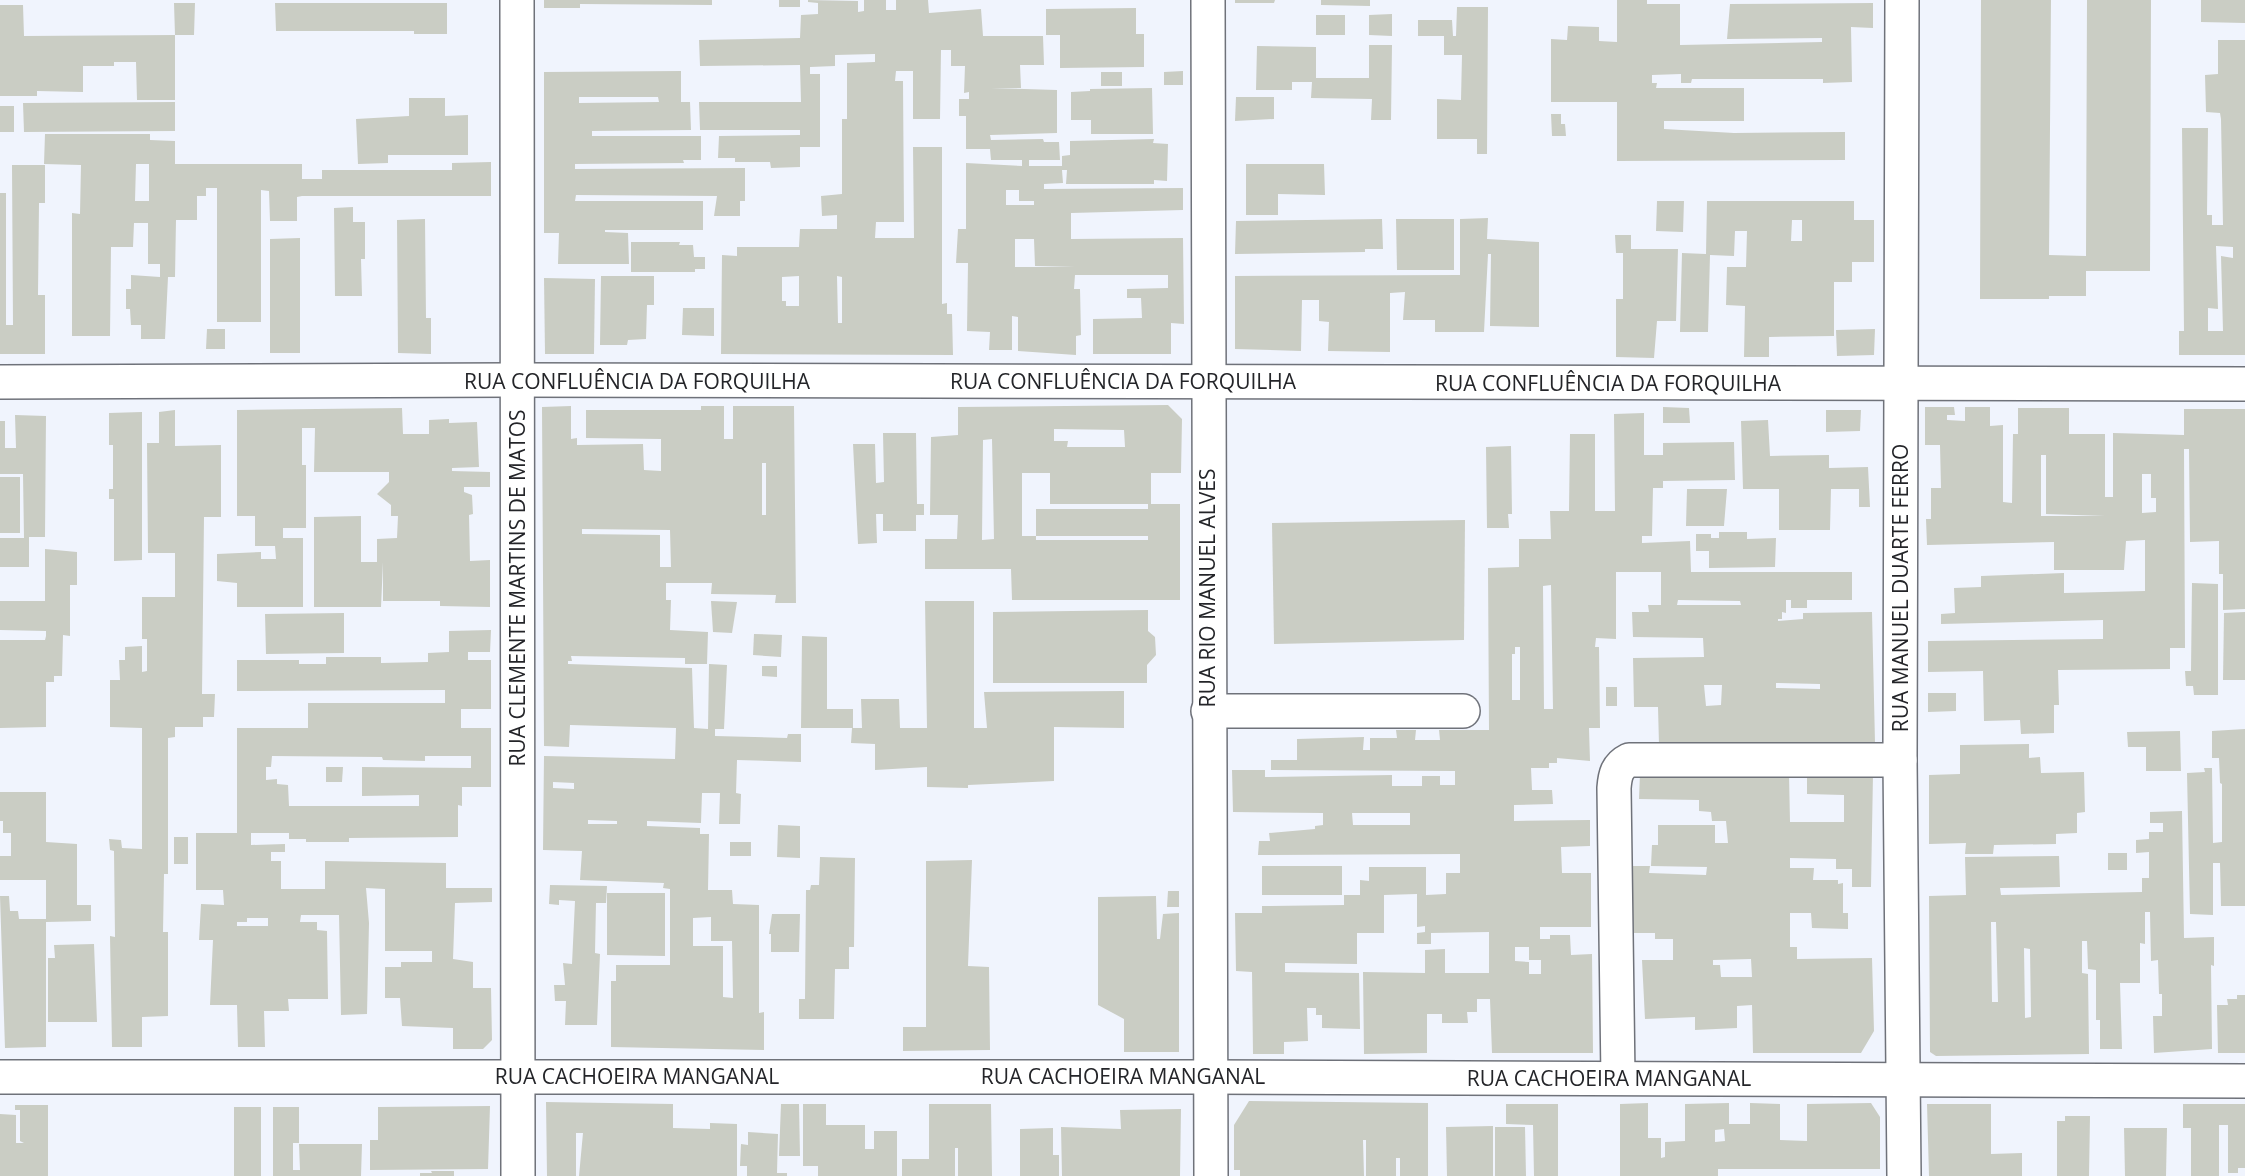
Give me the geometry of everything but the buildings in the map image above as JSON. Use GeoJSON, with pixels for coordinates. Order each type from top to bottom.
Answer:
{"type":"FeatureCollection","features":[{"type":"Feature","properties":{"kind":"street","name":"RUA CLEMENTE MARTINS DE MATOS"},"geometry":{"type":"LineString","coordinates":[[517,0],[518,1176]]}},
{"type":"Feature","properties":{"kind":"street","name":"RUA RIO MANUEL ALVES"},"geometry":{"type":"LineString","coordinates":[[1208,0],[1207,381],[1211,1176]]}},
{"type":"Feature","properties":{"kind":"street","name":"RUA MANUEL DUARTE FERRO"},"geometry":{"type":"LineString","coordinates":[[1902,0],[1899,384],[1904,1176]]}},
{"type":"Feature","properties":{"kind":"street","name":"RUA CONFLUÊNCIA DA FORQUILHA"},"geometry":{"type":"LineString","coordinates":[[0,382],[517,380],[2245,384]]}},
{"type":"Feature","properties":{"kind":"street"},"geometry":{"type":"LineString","coordinates":[[1208,711],[1463,711]]}},
{"type":"Feature","properties":{"kind":"street"},"geometry":{"type":"LineString","coordinates":[[1618,1078],[1614,788],[1615,776],[1621,764],[1629,760],[1900,760]]}},
{"type":"Feature","properties":{"kind":"street","name":"RUA CACHOEIRA MANGANAL"},"geometry":{"type":"LineString","coordinates":[[0,1077],[1902,1078],[2245,1081]]}}]}
